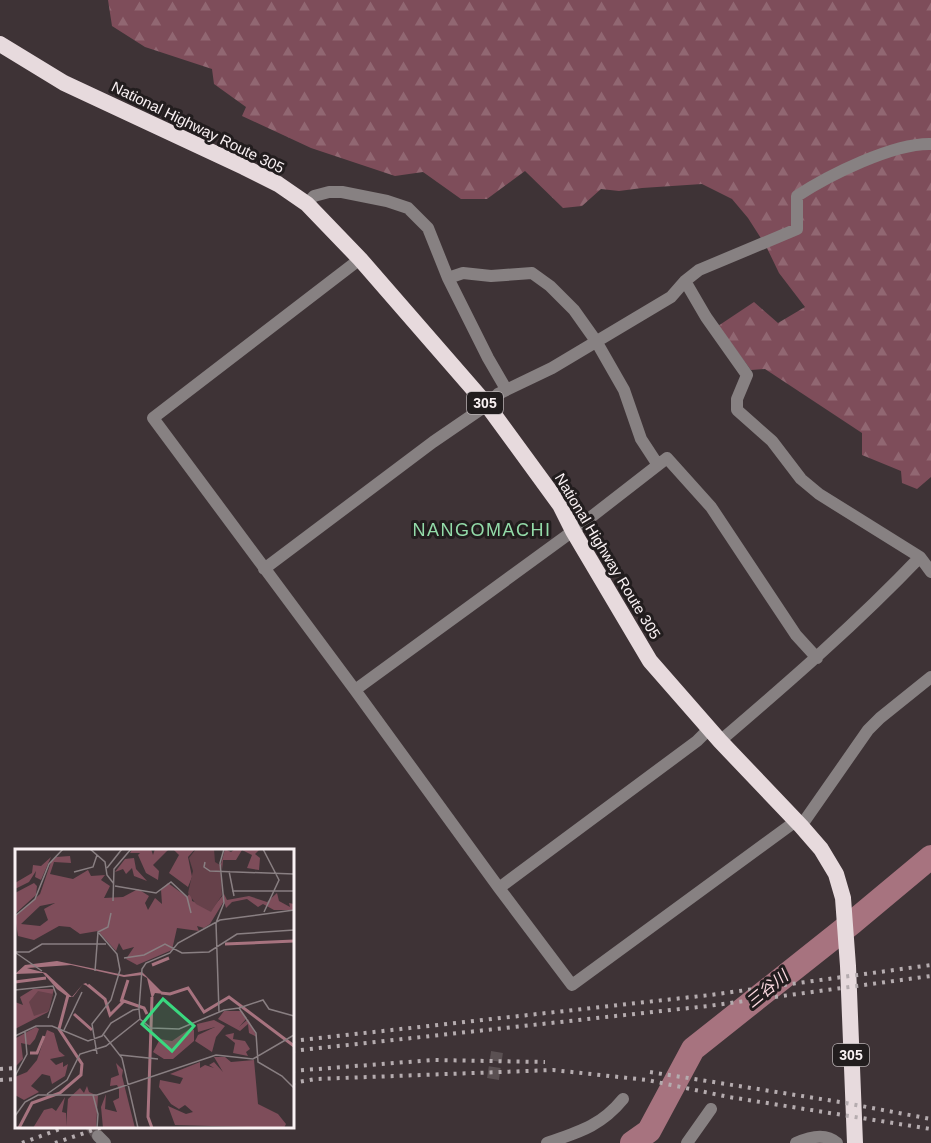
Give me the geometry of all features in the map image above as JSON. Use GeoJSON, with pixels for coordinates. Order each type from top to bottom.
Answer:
{"type":"FeatureCollection","features":[{"type":"Feature","properties":{"kind":"highway","name":"National Highway Route 305"},"geometry":{"type":"LineString","coordinates":[[0,44],[64,83],[244,167],[278,184],[307,204],[360,259],[487,405],[560,505],[650,661],[715,735],[799,823],[821,849],[836,874],[843,898],[848,966],[855,1143]]}},
{"type":"Feature","properties":{"kind":"street"},"geometry":{"type":"LineString","coordinates":[[264,569],[506,389],[552,368],[671,297],[685,280],[699,270],[797,229],[797,196],[816,184],[886,154],[915,144],[931,144]]}},
{"type":"Feature","properties":{"kind":"street"},"geometry":{"type":"LineString","coordinates":[[307,204],[314,196],[329,192],[342,192],[408,207],[428,228],[448,278],[506,389]]}},
{"type":"Feature","properties":{"kind":"street"},"geometry":{"type":"LineString","coordinates":[[360,259],[153,418],[572,985],[799,823],[868,730],[931,677]]}},
{"type":"Feature","properties":{"kind":"street"},"geometry":{"type":"LineString","coordinates":[[448,278],[463,273],[491,276],[532,273],[550,286],[574,310],[596,341],[624,390],[641,439],[658,465]]}},
{"type":"Feature","properties":{"kind":"street"},"geometry":{"type":"LineString","coordinates":[[685,280],[706,317],[747,375],[737,399],[737,410],[771,441],[801,479],[819,494],[920,557],[931,572]]}},
{"type":"Feature","properties":{"kind":"street"},"geometry":{"type":"LineString","coordinates":[[355,690],[573,531],[667,458],[711,507],[796,635],[817,658]]}},
{"type":"Feature","properties":{"kind":"street"},"geometry":{"type":"LineString","coordinates":[[499,888],[689,747],[715,735],[817,658],[868,611],[920,557]]}},
{"type":"Feature","properties":{"kind":"street"},"geometry":{"type":"LineString","coordinates":[[547,1143],[583,1131],[600,1122],[623,1099]]}},
{"type":"Feature","properties":{"kind":"street"},"geometry":{"type":"LineString","coordinates":[[687,1143],[711,1109]]}},
{"type":"Feature","properties":{"kind":"street"},"geometry":{"type":"LineString","coordinates":[[796,1143],[820,1136],[831,1138],[837,1143]]}},
{"type":"Feature","properties":{"kind":"green space"},"geometry":{"type":"Polygon","coordinates":[[[108,0],[931,0],[931,477],[917,489],[902,483],[901,471],[862,455],[862,433],[765,369],[751,370],[718,326],[754,302],[778,323],[805,307],[779,273],[766,246],[748,218],[732,199],[702,184],[619,191],[601,189],[582,206],[563,208],[525,171],[487,199],[461,199],[423,172],[395,176],[311,148],[242,116],[246,107],[214,84],[212,69],[145,47],[112,26],[108,0]]]}},
{"type":"Feature","properties":{"kind":"waterway","name":"三谷川"},"geometry":{"type":"LineString","coordinates":[[632,1143],[649,1131],[693,1049],[931,857]]}},
{"type":"Feature","properties":{"kind":"tunnel"},"geometry":{"type":"LineString","coordinates":[[493,1079],[497,1052]]}},
{"type":"Feature","properties":{"kind":"tunnel"},"geometry":{"type":"LineString","coordinates":[[92,1128],[98,1136]]}},
{"type":"Feature","properties":{"kind":"railway"},"geometry":{"type":"LineString","coordinates":[[294,1041],[710,995],[931,965]]}},
{"type":"Feature","properties":{"kind":"railway"},"geometry":{"type":"LineString","coordinates":[[294,1051],[708,1006],[931,976]]}},
{"type":"Feature","properties":{"kind":"railway"},"geometry":{"type":"LineString","coordinates":[[294,1071],[433,1060],[545,1062]]}},
{"type":"Feature","properties":{"kind":"railway"},"geometry":{"type":"LineString","coordinates":[[0,1069],[15,1068]]}},
{"type":"Feature","properties":{"kind":"railway"},"geometry":{"type":"LineString","coordinates":[[294,1083],[316,1079],[553,1070],[647,1080],[729,1097],[931,1129]]}},
{"type":"Feature","properties":{"kind":"railway"},"geometry":{"type":"LineString","coordinates":[[650,1072],[931,1119]]}},
{"type":"Feature","properties":{"kind":"railway"},"geometry":{"type":"LineString","coordinates":[[0,1080],[15,1079]]}},
{"type":"Feature","properties":{"kind":"railway"},"geometry":{"type":"LineString","coordinates":[[22,1143],[63,1128]]}},
{"type":"Feature","properties":{"kind":"railway"},"geometry":{"type":"LineString","coordinates":[[55,1143],[99,1128]]}},
{"type":"Feature","properties":{"kind":"district","name":"NANGOMACHI"},"geometry":{"type":"Point","coordinates":[482,530]}}]}
